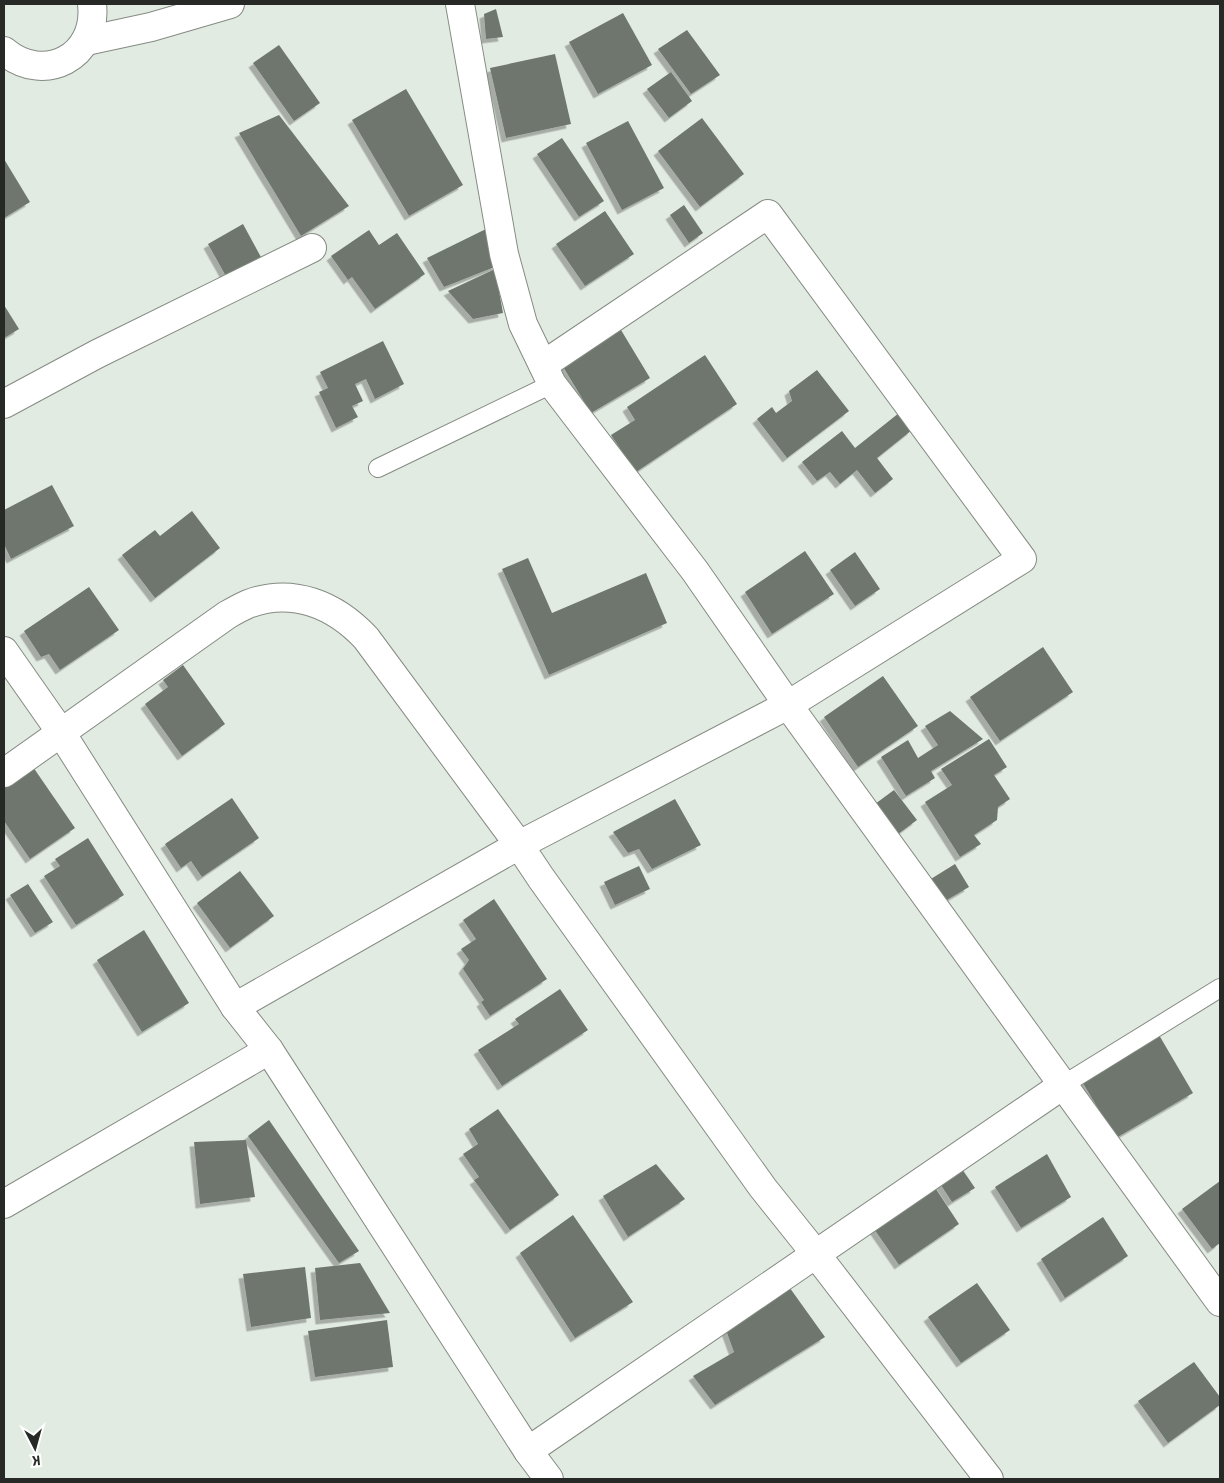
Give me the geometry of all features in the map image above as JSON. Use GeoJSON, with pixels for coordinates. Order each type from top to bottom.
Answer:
{"type":"FeatureCollection","features":[{"type":"Feature","properties":{"kind":"street"},"geometry":{"type":"LineString","coordinates":[[11,64],[46,66],[66,60],[77,52],[86,41],[91,29],[94,16],[92,4]]}},
{"type":"Feature","properties":{"kind":"street"},"geometry":{"type":"LineString","coordinates":[[86,41],[150,27],[230,4]]}},
{"type":"Feature","properties":{"kind":"street"},"geometry":{"type":"LineString","coordinates":[[460,4],[504,254],[523,324],[547,375],[695,571],[788,704],[1220,1302]]}},
{"type":"Feature","properties":{"kind":"street"},"geometry":{"type":"LineString","coordinates":[[235,1007],[519,845],[788,704],[1022,559],[768,214],[547,375]]}},
{"type":"Feature","properties":{"kind":"street"},"geometry":{"type":"LineString","coordinates":[[4,404],[97,354],[312,248]]}},
{"type":"Feature","properties":{"kind":"street"},"geometry":{"type":"LineString","coordinates":[[4,773],[60,731],[227,615],[248,604],[272,598],[296,598],[326,606],[352,623],[366,638],[519,845],[757,1180],[989,1479]]}},
{"type":"Feature","properties":{"kind":"street"},"geometry":{"type":"LineString","coordinates":[[4,651],[60,731],[235,1007],[269,1050],[528,1451],[549,1479]]}},
{"type":"Feature","properties":{"kind":"street"},"geometry":{"type":"LineString","coordinates":[[4,1204],[269,1050]]}},
{"type":"Feature","properties":{"kind":"street"},"geometry":{"type":"LineString","coordinates":[[528,1451],[1062,1085]]}},
{"type":"Feature","properties":{"kind":"lane"},"geometry":{"type":"LineString","coordinates":[[378,468],[547,375]]}},
{"type":"Feature","properties":{"kind":"lane"},"geometry":{"type":"LineString","coordinates":[[1062,1085],[1220,988]]}},
{"type":"Feature","properties":{"kind":"building"},"geometry":{"type":"Polygon","coordinates":[[[496,9],[503,37],[486,39],[484,14],[496,9]]]}},
{"type":"Feature","properties":{"kind":"building"},"geometry":{"type":"Polygon","coordinates":[[[623,13],[652,65],[598,94],[569,42],[623,13]]]}},
{"type":"Feature","properties":{"kind":"building"},"geometry":{"type":"Polygon","coordinates":[[[687,30],[720,75],[691,94],[658,49],[687,30]]]}},
{"type":"Feature","properties":{"kind":"building"},"geometry":{"type":"Polygon","coordinates":[[[279,45],[320,103],[294,121],[253,63],[279,45]]]}},
{"type":"Feature","properties":{"kind":"building"},"geometry":{"type":"Polygon","coordinates":[[[555,54],[571,124],[506,138],[490,68],[555,54]]]}},
{"type":"Feature","properties":{"kind":"building"},"geometry":{"type":"Polygon","coordinates":[[[671,72],[692,101],[669,118],[647,89],[671,72]]]}},
{"type":"Feature","properties":{"kind":"building"},"geometry":{"type":"Polygon","coordinates":[[[406,89],[463,185],[409,216],[352,120],[406,89]]]}},
{"type":"Feature","properties":{"kind":"building"},"geometry":{"type":"Polygon","coordinates":[[[279,115],[349,206],[301,236],[239,133],[279,115]]]}},
{"type":"Feature","properties":{"kind":"building"},"geometry":{"type":"Polygon","coordinates":[[[702,118],[744,174],[700,207],[658,151],[702,118]]]}},
{"type":"Feature","properties":{"kind":"building"},"geometry":{"type":"Polygon","coordinates":[[[628,121],[664,188],[622,210],[586,143],[628,121]]]}},
{"type":"Feature","properties":{"kind":"building"},"geometry":{"type":"Polygon","coordinates":[[[562,138],[604,201],[579,217],[537,154],[562,138]]]}},
{"type":"Feature","properties":{"kind":"building"},"geometry":{"type":"Polygon","coordinates":[[[4,159],[30,202],[4,218],[4,159]]]}},
{"type":"Feature","properties":{"kind":"building"},"geometry":{"type":"Polygon","coordinates":[[[684,205],[703,233],[689,243],[670,215],[684,205]]]}},
{"type":"Feature","properties":{"kind":"building"},"geometry":{"type":"Polygon","coordinates":[[[605,211],[634,254],[585,286],[556,244],[605,211]]]}},
{"type":"Feature","properties":{"kind":"building"},"geometry":{"type":"Polygon","coordinates":[[[243,224],[262,259],[227,278],[208,244],[243,224]]]}},
{"type":"Feature","properties":{"kind":"building"},"geometry":{"type":"Polygon","coordinates":[[[486,229],[497,266],[444,287],[427,258],[486,229]]]}},
{"type":"Feature","properties":{"kind":"building"},"geometry":{"type":"Polygon","coordinates":[[[369,230],[379,245],[397,233],[425,274],[375,309],[352,277],[348,280],[331,256],[369,230]]]}},
{"type":"Feature","properties":{"kind":"building"},"geometry":{"type":"Polygon","coordinates":[[[495,269],[503,313],[473,319],[448,291],[495,269]]]}},
{"type":"Feature","properties":{"kind":"building"},"geometry":{"type":"Polygon","coordinates":[[[4,305],[19,329],[4,338],[4,305]]]}},
{"type":"Feature","properties":{"kind":"building"},"geometry":{"type":"Polygon","coordinates":[[[621,330],[650,378],[591,413],[562,365],[621,330]]]}},
{"type":"Feature","properties":{"kind":"building"},"geometry":{"type":"Polygon","coordinates":[[[383,341],[404,384],[375,399],[366,379],[355,384],[363,401],[352,406],[358,417],[336,428],[319,392],[328,388],[320,372],[383,341]]]}},
{"type":"Feature","properties":{"kind":"building"},"geometry":{"type":"Polygon","coordinates":[[[705,355],[737,404],[636,472],[611,435],[635,420],[627,407],[705,355]]]}},
{"type":"Feature","properties":{"kind":"building"},"geometry":{"type":"Polygon","coordinates":[[[817,370],[849,411],[787,458],[757,419],[772,407],[776,413],[792,401],[789,391],[817,370]]]}},
{"type":"Feature","properties":{"kind":"building"},"geometry":{"type":"Polygon","coordinates":[[[899,413],[912,430],[877,458],[893,479],[875,493],[857,470],[840,484],[830,472],[817,481],[802,462],[842,431],[855,448],[899,413]]]}},
{"type":"Feature","properties":{"kind":"building"},"geometry":{"type":"Polygon","coordinates":[[[52,485],[74,526],[11,559],[4,544],[4,510],[52,485]]]}},
{"type":"Feature","properties":{"kind":"building"},"geometry":{"type":"Polygon","coordinates":[[[192,511],[220,548],[155,598],[122,555],[155,530],[160,536],[192,511]]]}},
{"type":"Feature","properties":{"kind":"building"},"geometry":{"type":"Polygon","coordinates":[[[805,551],[834,594],[772,634],[745,592],[805,551]]]}},
{"type":"Feature","properties":{"kind":"building"},"geometry":{"type":"Polygon","coordinates":[[[855,552],[880,589],[855,606],[830,570],[855,552]]]}},
{"type":"Feature","properties":{"kind":"building"},"geometry":{"type":"Polygon","coordinates":[[[528,558],[552,613],[646,573],[667,623],[549,675],[502,569],[528,558]]]}},
{"type":"Feature","properties":{"kind":"building"},"geometry":{"type":"Polygon","coordinates":[[[89,587],[119,630],[60,670],[49,654],[41,657],[24,631],[89,587]]]}},
{"type":"Feature","properties":{"kind":"building"},"geometry":{"type":"Polygon","coordinates":[[[1043,647],[1073,692],[1000,741],[970,697],[1043,647]]]}},
{"type":"Feature","properties":{"kind":"building"},"geometry":{"type":"Polygon","coordinates":[[[183,665],[225,724],[182,756],[145,704],[168,687],[163,680],[183,665]]]}},
{"type":"Feature","properties":{"kind":"building"},"geometry":{"type":"Polygon","coordinates":[[[883,676],[918,726],[858,767],[824,717],[883,676]]]}},
{"type":"Feature","properties":{"kind":"building"},"geometry":{"type":"Polygon","coordinates":[[[950,711],[983,739],[931,771],[935,778],[906,796],[881,757],[908,740],[918,758],[938,745],[925,726],[950,711]]]}},
{"type":"Feature","properties":{"kind":"building"},"geometry":{"type":"Polygon","coordinates":[[[989,739],[1007,767],[994,775],[1010,799],[998,807],[997,820],[974,835],[981,844],[960,857],[925,802],[952,785],[941,769],[989,739]]]}},
{"type":"Feature","properties":{"kind":"building"},"geometry":{"type":"Polygon","coordinates":[[[33,767],[75,828],[30,859],[4,821],[4,787],[33,767]]]}},
{"type":"Feature","properties":{"kind":"building"},"geometry":{"type":"Polygon","coordinates":[[[894,790],[917,820],[894,837],[871,807],[894,790]]]}},
{"type":"Feature","properties":{"kind":"building"},"geometry":{"type":"Polygon","coordinates":[[[232,798],[259,838],[202,877],[191,861],[181,868],[165,844],[232,798]]]}},
{"type":"Feature","properties":{"kind":"building"},"geometry":{"type":"Polygon","coordinates":[[[675,799],[701,845],[652,869],[639,849],[628,853],[613,832],[675,799]]]}},
{"type":"Feature","properties":{"kind":"building"},"geometry":{"type":"Polygon","coordinates":[[[88,838],[124,895],[76,925],[44,876],[60,866],[55,859],[88,838]]]}},
{"type":"Feature","properties":{"kind":"building"},"geometry":{"type":"Polygon","coordinates":[[[955,864],[969,887],[940,904],[926,882],[955,864]]]}},
{"type":"Feature","properties":{"kind":"building"},"geometry":{"type":"Polygon","coordinates":[[[639,866],[650,889],[615,905],[604,882],[639,866]]]}},
{"type":"Feature","properties":{"kind":"building"},"geometry":{"type":"Polygon","coordinates":[[[240,871],[274,916],[230,948],[197,903],[240,871]]]}},
{"type":"Feature","properties":{"kind":"building"},"geometry":{"type":"Polygon","coordinates":[[[28,884],[53,922],[35,933],[10,895],[28,884]]]}},
{"type":"Feature","properties":{"kind":"building"},"geometry":{"type":"Polygon","coordinates":[[[494,899],[547,979],[490,1016],[481,1002],[484,1000],[463,969],[469,960],[461,949],[476,939],[463,920],[494,899]]]}},
{"type":"Feature","properties":{"kind":"building"},"geometry":{"type":"Polygon","coordinates":[[[144,930],[189,1003],[142,1032],[97,960],[144,930]]]}},
{"type":"Feature","properties":{"kind":"building"},"geometry":{"type":"Polygon","coordinates":[[[560,989],[588,1030],[502,1086],[478,1050],[519,1024],[515,1019],[560,989]]]}},
{"type":"Feature","properties":{"kind":"building"},"geometry":{"type":"Polygon","coordinates":[[[1159,1035],[1193,1093],[1116,1138],[1081,1080],[1159,1035]]]}},
{"type":"Feature","properties":{"kind":"building"},"geometry":{"type":"Polygon","coordinates":[[[498,1109],[559,1195],[510,1230],[474,1180],[479,1177],[463,1154],[478,1144],[469,1129],[498,1109]]]}},
{"type":"Feature","properties":{"kind":"building"},"geometry":{"type":"Polygon","coordinates":[[[269,1120],[359,1251],[339,1263],[248,1136],[269,1120]]]}},
{"type":"Feature","properties":{"kind":"building"},"geometry":{"type":"Polygon","coordinates":[[[246,1140],[255,1197],[200,1204],[194,1142],[246,1140]]]}},
{"type":"Feature","properties":{"kind":"building"},"geometry":{"type":"Polygon","coordinates":[[[1047,1154],[1071,1197],[1021,1228],[995,1187],[1047,1154]]]}},
{"type":"Feature","properties":{"kind":"building"},"geometry":{"type":"Polygon","coordinates":[[[656,1164],[685,1199],[628,1237],[603,1196],[656,1164]]]}},
{"type":"Feature","properties":{"kind":"building"},"geometry":{"type":"Polygon","coordinates":[[[960,1166],[975,1188],[952,1202],[939,1182],[960,1166]]]}},
{"type":"Feature","properties":{"kind":"building"},"geometry":{"type":"Polygon","coordinates":[[[1220,1181],[1220,1243],[1212,1249],[1182,1209],[1220,1181]]]}},
{"type":"Feature","properties":{"kind":"building"},"geometry":{"type":"Polygon","coordinates":[[[932,1183],[959,1224],[899,1265],[868,1220],[932,1183]]]}},
{"type":"Feature","properties":{"kind":"building"},"geometry":{"type":"Polygon","coordinates":[[[573,1215],[633,1302],[575,1338],[520,1253],[573,1215]]]}},
{"type":"Feature","properties":{"kind":"building"},"geometry":{"type":"Polygon","coordinates":[[[1103,1217],[1128,1256],[1065,1298],[1041,1259],[1103,1217]]]}},
{"type":"Feature","properties":{"kind":"building"},"geometry":{"type":"Polygon","coordinates":[[[360,1263],[390,1313],[320,1320],[315,1268],[360,1263]]]}},
{"type":"Feature","properties":{"kind":"building"},"geometry":{"type":"Polygon","coordinates":[[[305,1267],[311,1318],[251,1327],[243,1274],[305,1267]]]}},
{"type":"Feature","properties":{"kind":"building"},"geometry":{"type":"Polygon","coordinates":[[[977,1283],[1010,1330],[961,1363],[928,1317],[977,1283]]]}},
{"type":"Feature","properties":{"kind":"building"},"geometry":{"type":"Polygon","coordinates":[[[787,1284],[825,1337],[715,1405],[693,1376],[734,1352],[726,1330],[787,1284]]]}},
{"type":"Feature","properties":{"kind":"building"},"geometry":{"type":"Polygon","coordinates":[[[387,1320],[393,1367],[315,1377],[308,1331],[387,1320]]]}},
{"type":"Feature","properties":{"kind":"building"},"geometry":{"type":"Polygon","coordinates":[[[1194,1362],[1220,1397],[1220,1405],[1168,1443],[1138,1401],[1194,1362]]]}}]}
